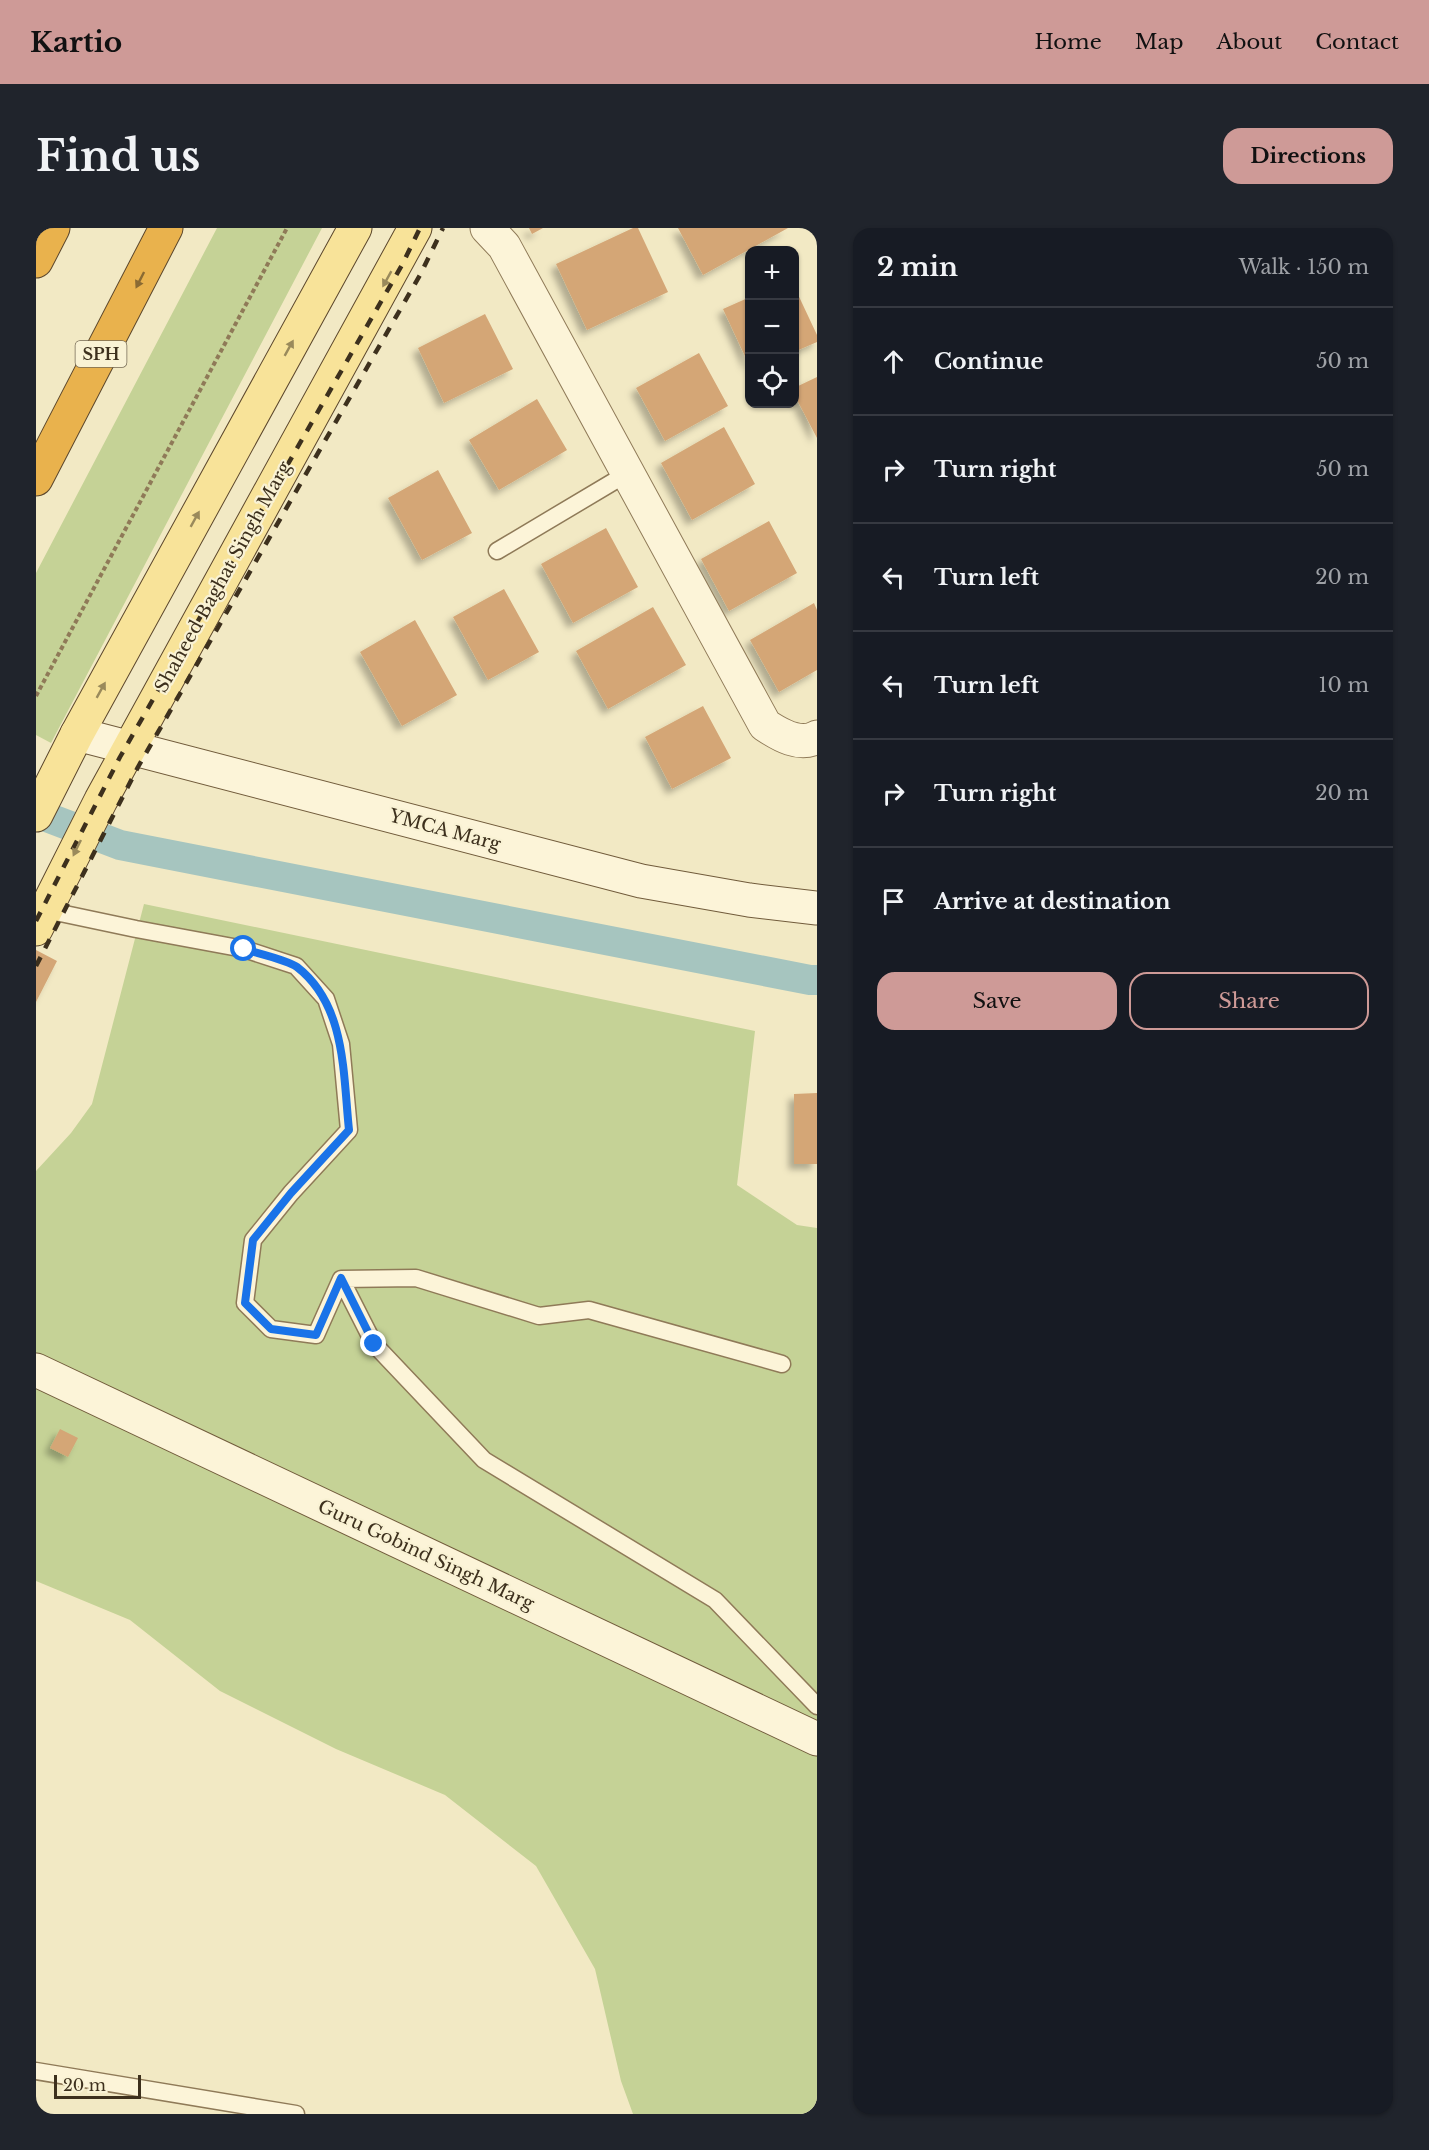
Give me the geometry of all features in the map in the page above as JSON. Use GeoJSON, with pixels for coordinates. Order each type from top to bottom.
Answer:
{"type":"FeatureCollection","features":[{"type":"Feature","properties":{"kind":"highway"},"geometry":{"type":"LineString","coordinates":[[36,261],[53,228]]}},
{"type":"Feature","properties":{"kind":"highway","name":"SPH"},"geometry":{"type":"LineString","coordinates":[[36,479],[166,228]]}},
{"type":"Feature","properties":{"kind":"main road"},"geometry":{"type":"LineString","coordinates":[[36,815],[77,734],[355,228]]}},
{"type":"Feature","properties":{"kind":"main road","name":"Shaheed Baghat Singh Marg"},"geometry":{"type":"LineString","coordinates":[[45,912],[101,800],[415,228]]}},
{"type":"Feature","properties":{"kind":"street"},"geometry":{"type":"LineString","coordinates":[[487,228],[504,246],[765,725],[784,738],[810,741],[817,737]]}},
{"type":"Feature","properties":{"kind":"street","name":"YMCA Marg"},"geometry":{"type":"LineString","coordinates":[[77,734],[641,881],[749,900],[817,908]]}},
{"type":"Feature","properties":{"kind":"street","name":"Guru Gobind Singh Marg"},"geometry":{"type":"LineString","coordinates":[[36,1370],[817,1739]]}},
{"type":"Feature","properties":{"kind":"lane"},"geometry":{"type":"LineString","coordinates":[[497,551],[628,473]]}},
{"type":"Feature","properties":{"kind":"lane"},"geometry":{"type":"LineString","coordinates":[[45,912],[244,949],[296,966],[326,999],[341,1044],[349,1130],[291,1193],[253,1240],[245,1303],[271,1329],[316,1335],[341,1278]]}},
{"type":"Feature","properties":{"kind":"lane"},"geometry":{"type":"LineString","coordinates":[[341,1278],[417,1278],[539,1316],[589,1310],[782,1364]]}},
{"type":"Feature","properties":{"kind":"lane"},"geometry":{"type":"LineString","coordinates":[[341,1278],[374,1344],[484,1460],[715,1600],[817,1706]]}},
{"type":"Feature","properties":{"kind":"lane"},"geometry":{"type":"LineString","coordinates":[[36,2071],[296,2114]]}},
{"type":"Feature","properties":{"kind":"path"},"geometry":{"type":"LineString","coordinates":[[36,696],[287,228]]}},
{"type":"Feature","properties":{"kind":"green space"},"geometry":{"type":"Polygon","coordinates":[[[217,228],[322,228],[51,743],[36,735],[36,573],[217,228]]]}},
{"type":"Feature","properties":{"kind":"green space"},"geometry":{"type":"Polygon","coordinates":[[[144,904],[755,1031],[737,1185],[797,1225],[817,1228],[817,2114],[633,2114],[621,2081],[595,1969],[536,1866],[445,1795],[336,1749],[220,1691],[130,1620],[36,1581],[36,1171],[71,1133],[92,1104],[144,904]]]}},
{"type":"Feature","properties":{"kind":"building"},"geometry":{"type":"Polygon","coordinates":[[[529,228],[543,228],[532,234],[529,228]]]}},
{"type":"Feature","properties":{"kind":"building"},"geometry":{"type":"Polygon","coordinates":[[[633,228],[638,228],[668,292],[587,330],[556,264],[633,228]]]}},
{"type":"Feature","properties":{"kind":"building"},"geometry":{"type":"Polygon","coordinates":[[[678,228],[788,228],[755,246],[745,246],[745,252],[703,275],[678,228]]]}},
{"type":"Feature","properties":{"kind":"building"},"geometry":{"type":"Polygon","coordinates":[[[799,297],[817,335],[817,342],[799,350],[799,297]]]}},
{"type":"Feature","properties":{"kind":"building"},"geometry":{"type":"Polygon","coordinates":[[[745,299],[745,356],[723,309],[745,299]]]}},
{"type":"Feature","properties":{"kind":"building"},"geometry":{"type":"Polygon","coordinates":[[[485,314],[513,369],[444,403],[418,348],[485,314]]]}},
{"type":"Feature","properties":{"kind":"building"},"geometry":{"type":"Polygon","coordinates":[[[699,353],[728,406],[665,441],[636,388],[699,353]]]}},
{"type":"Feature","properties":{"kind":"building"},"geometry":{"type":"Polygon","coordinates":[[[817,377],[817,438],[799,404],[799,386],[817,377]]]}},
{"type":"Feature","properties":{"kind":"building"},"geometry":{"type":"Polygon","coordinates":[[[537,399],[567,450],[499,490],[469,440],[537,399]]]}},
{"type":"Feature","properties":{"kind":"building"},"geometry":{"type":"Polygon","coordinates":[[[724,427],[755,484],[692,520],[661,463],[724,427]]]}},
{"type":"Feature","properties":{"kind":"building"},"geometry":{"type":"Polygon","coordinates":[[[438,470],[472,533],[422,560],[388,498],[438,470]]]}},
{"type":"Feature","properties":{"kind":"building"},"geometry":{"type":"Polygon","coordinates":[[[769,521],[797,573],[729,611],[701,559],[769,521]]]}},
{"type":"Feature","properties":{"kind":"building"},"geometry":{"type":"Polygon","coordinates":[[[606,528],[638,587],[573,623],[541,564],[606,528]]]}},
{"type":"Feature","properties":{"kind":"building"},"geometry":{"type":"Polygon","coordinates":[[[504,589],[539,652],[488,680],[453,617],[504,589]]]}},
{"type":"Feature","properties":{"kind":"building"},"geometry":{"type":"Polygon","coordinates":[[[814,603],[817,610],[817,670],[779,692],[750,640],[814,603]]]}},
{"type":"Feature","properties":{"kind":"building"},"geometry":{"type":"Polygon","coordinates":[[[653,607],[686,665],[608,709],[576,651],[653,607]]]}},
{"type":"Feature","properties":{"kind":"building"},"geometry":{"type":"Polygon","coordinates":[[[415,620],[457,695],[402,726],[360,652],[415,620]]]}},
{"type":"Feature","properties":{"kind":"building"},"geometry":{"type":"Polygon","coordinates":[[[703,706],[731,758],[672,789],[645,737],[703,706]]]}},
{"type":"Feature","properties":{"kind":"building"},"geometry":{"type":"Polygon","coordinates":[[[36,950],[57,961],[36,1002],[36,950]]]}},
{"type":"Feature","properties":{"kind":"building"},"geometry":{"type":"Polygon","coordinates":[[[817,1093],[817,1164],[794,1164],[794,1094],[817,1093]]]}},
{"type":"Feature","properties":{"kind":"building"},"geometry":{"type":"Polygon","coordinates":[[[60,1429],[78,1438],[68,1457],[50,1448],[60,1429]]]}},
{"type":"Feature","properties":{"kind":"waterway"},"geometry":{"type":"LineString","coordinates":[[36,813],[120,845],[817,980]]}},
{"type":"Feature","properties":{"kind":"railway"},"geometry":{"type":"LineString","coordinates":[[36,921],[120,757],[402,265],[420,228]]}},
{"type":"Feature","properties":{"kind":"railway"},"geometry":{"type":"LineString","coordinates":[[36,966],[138,767],[420,275],[443,228]]}},
{"type":"Feature","properties":{"kind":"route"},"geometry":{"type":"LineString","coordinates":[[244,949],[296,966],[326,999],[341,1044],[349,1130],[291,1193],[253,1240],[245,1303],[271,1329],[316,1335],[341,1278],[374,1344]]}}]}
